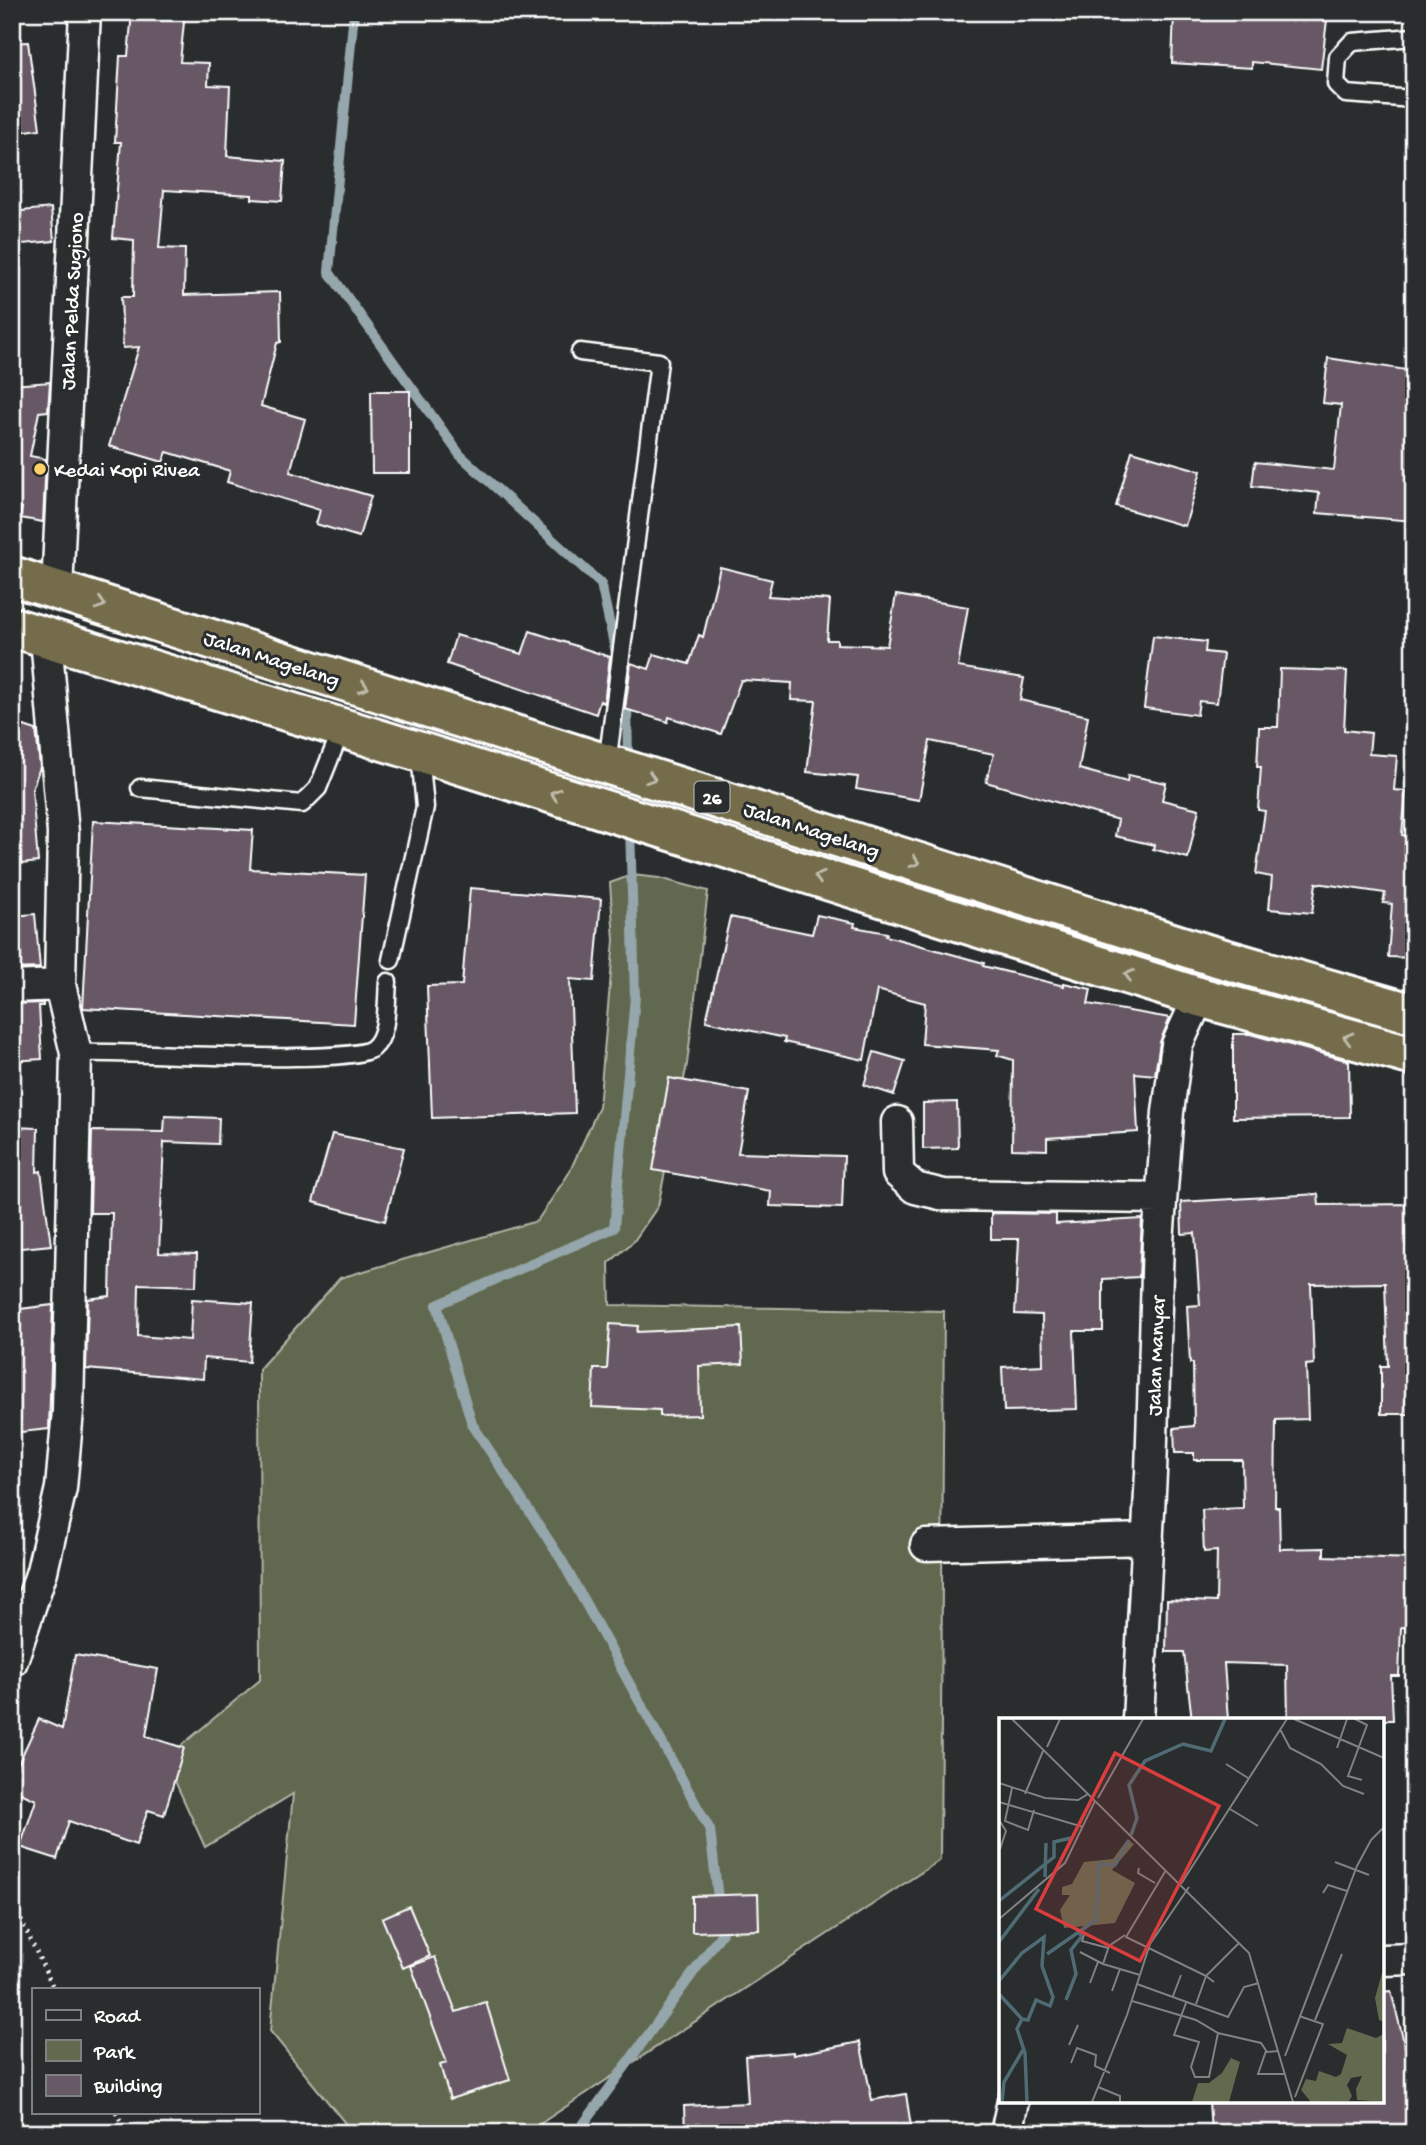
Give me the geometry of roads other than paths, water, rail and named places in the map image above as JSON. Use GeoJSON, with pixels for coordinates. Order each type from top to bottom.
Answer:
{"type":"FeatureCollection","features":[{"type":"Feature","properties":{"kind":"highway","name":"Jalan Magelang"},"geometry":{"type":"LineString","coordinates":[[12,576],[1197,951],[1414,1014]]}},
{"type":"Feature","properties":{"kind":"highway","name":"Jalan Magelang"},"geometry":{"type":"LineString","coordinates":[[29,633],[420,752],[1199,997],[1414,1056]]}},
{"type":"Feature","properties":{"kind":"street","name":"Jalan Pelda Sugiono"},"geometry":{"type":"LineString","coordinates":[[57,590],[85,12]]}},
{"type":"Feature","properties":{"kind":"street"},"geometry":{"type":"LineString","coordinates":[[12,1661],[42,1571],[61,1488],[68,1411],[76,1052],[60,985],[63,833],[29,633]]}},
{"type":"Feature","properties":{"kind":"street"},"geometry":{"type":"LineString","coordinates":[[12,987],[60,985]]}},
{"type":"Feature","properties":{"kind":"street","name":"Jalan Manyar"},"geometry":{"type":"LineString","coordinates":[[1138,1718],[1161,1198],[1168,1112],[1177,1045],[1199,997]]}},
{"type":"Feature","properties":{"kind":"street"},"geometry":{"type":"LineString","coordinates":[[897,1122],[898,1173],[915,1188],[944,1195],[1161,1198]]}},
{"type":"Feature","properties":{"kind":"street"},"geometry":{"type":"LineString","coordinates":[[926,1545],[1148,1539]]}},
{"type":"Feature","properties":{"kind":"street"},"geometry":{"type":"LineString","coordinates":[[1384,1960],[1414,1959]]}},
{"type":"Feature","properties":{"kind":"street"},"geometry":{"type":"LineString","coordinates":[[1006,2133],[1013,2103]]}},
{"type":"Feature","properties":{"kind":"lane"},"geometry":{"type":"LineString","coordinates":[[1414,37],[1352,42],[1338,57],[1336,84],[1346,94],[1414,99]]}},
{"type":"Feature","properties":{"kind":"lane"},"geometry":{"type":"LineString","coordinates":[[580,352],[659,362],[607,764]]}},
{"type":"Feature","properties":{"kind":"lane"},"geometry":{"type":"LineString","coordinates":[[140,788],[302,804],[317,788],[342,728]]}},
{"type":"Feature","properties":{"kind":"lane"},"geometry":{"type":"LineString","coordinates":[[391,960],[425,807],[420,752]]}},
{"type":"Feature","properties":{"kind":"lane"},"geometry":{"type":"LineString","coordinates":[[76,1052],[310,1058],[357,1055],[373,1049],[381,1036],[388,982]]}},
{"type":"Feature","properties":{"kind":"waterway"},"geometry":{"type":"LineString","coordinates":[[354,12],[329,272],[460,455],[601,584],[617,658]]}},
{"type":"Feature","properties":{"kind":"waterway"},"geometry":{"type":"LineString","coordinates":[[621,679],[627,703],[628,762]]}},
{"type":"Feature","properties":{"kind":"waterway"},"geometry":{"type":"LineString","coordinates":[[577,2133],[722,1933],[710,1830],[561,1559],[472,1424],[437,1305],[614,1228],[635,997],[630,826]]}},
{"type":"Feature","properties":{"kind":"place","name":"Kedai Kopi Rivea"},"geometry":{"type":"Point","coordinates":[40,469]}}]}
